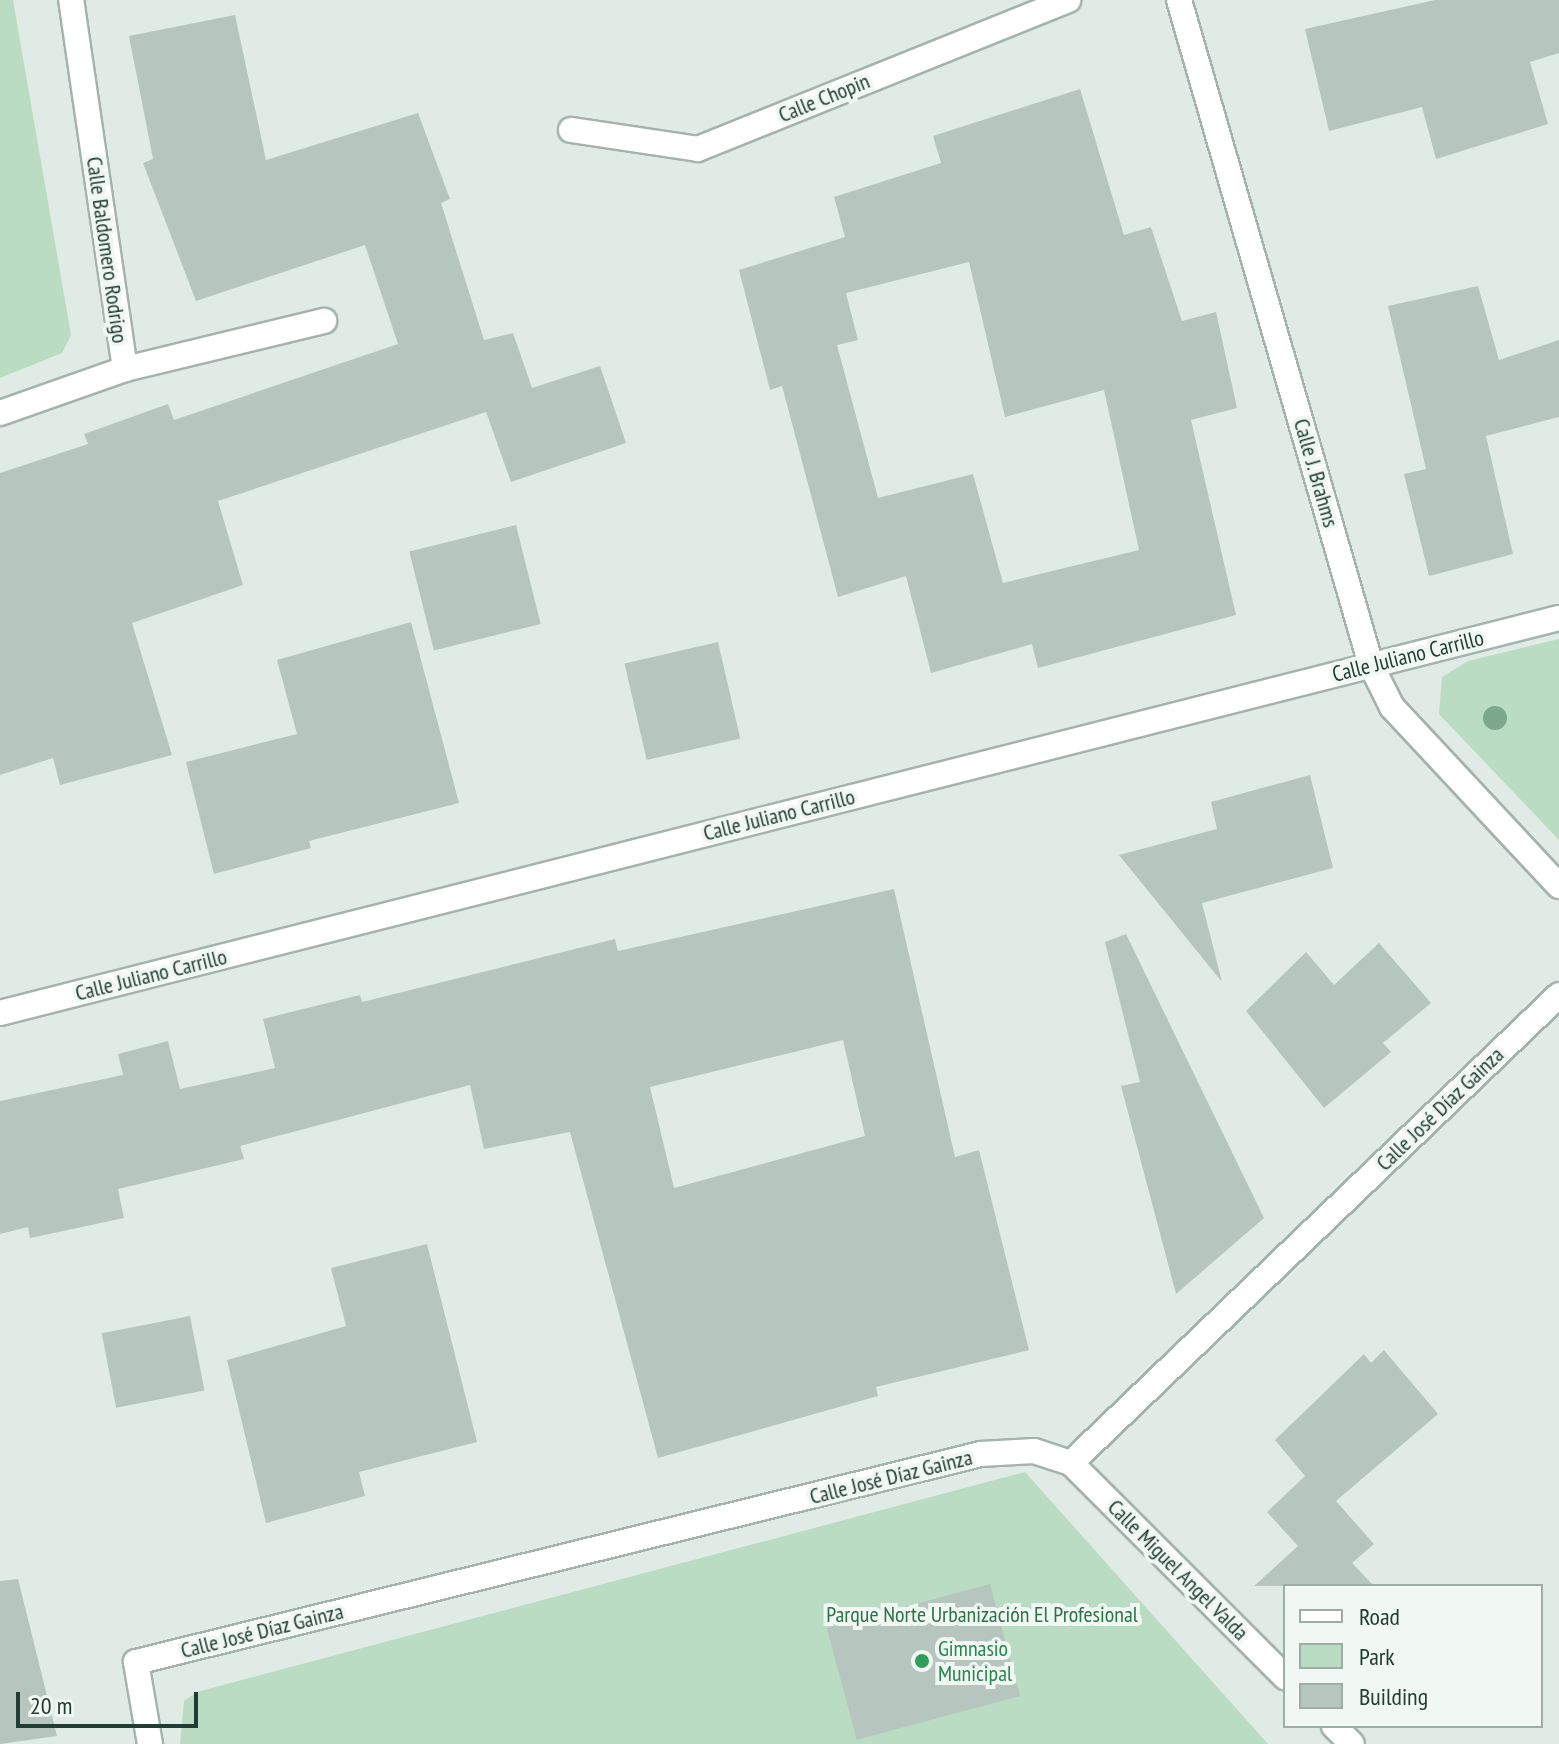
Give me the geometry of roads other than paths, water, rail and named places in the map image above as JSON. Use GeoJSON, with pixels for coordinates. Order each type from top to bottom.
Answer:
{"type":"FeatureCollection","features":[{"type":"Feature","properties":{"kind":"street","name":"Calle Baldomero Rodrigo"},"geometry":{"type":"LineString","coordinates":[[0,413],[125,369],[71,0]]}},
{"type":"Feature","properties":{"kind":"street","name":"Calle Chopin"},"geometry":{"type":"LineString","coordinates":[[571,130],[698,149],[1068,0]]}},
{"type":"Feature","properties":{"kind":"street","name":"Calle J. Brahms"},"geometry":{"type":"LineString","coordinates":[[1179,0],[1371,665],[1392,707],[1559,886]]}},
{"type":"Feature","properties":{"kind":"street"},"geometry":{"type":"LineString","coordinates":[[125,369],[324,321]]}},
{"type":"Feature","properties":{"kind":"street","name":"Calle Juliano Carrillo"},"geometry":{"type":"LineString","coordinates":[[0,1013],[1559,618]]}},
{"type":"Feature","properties":{"kind":"street","name":"Calle José Díaz Gainza"},"geometry":{"type":"LineString","coordinates":[[150,1744],[136,1662],[981,1454],[1034,1451],[1071,1463],[1559,995]]}},
{"type":"Feature","properties":{"kind":"street","name":"Calle Miguel Angel Valda"},"geometry":{"type":"LineString","coordinates":[[1071,1463],[1283,1675]]}},
{"type":"Feature","properties":{"kind":"street"},"geometry":{"type":"LineString","coordinates":[[1336,1728],[1352,1744]]}},
{"type":"Feature","properties":{"kind":"place","name":"Gimnasio Municipal"},"geometry":{"type":"Point","coordinates":[922,1661]}},
{"type":"Feature","properties":{"kind":"park label","name":"Parque Norte Urbanización El Profesional"},"geometry":{"type":"Point","coordinates":[982,1615]}}]}
